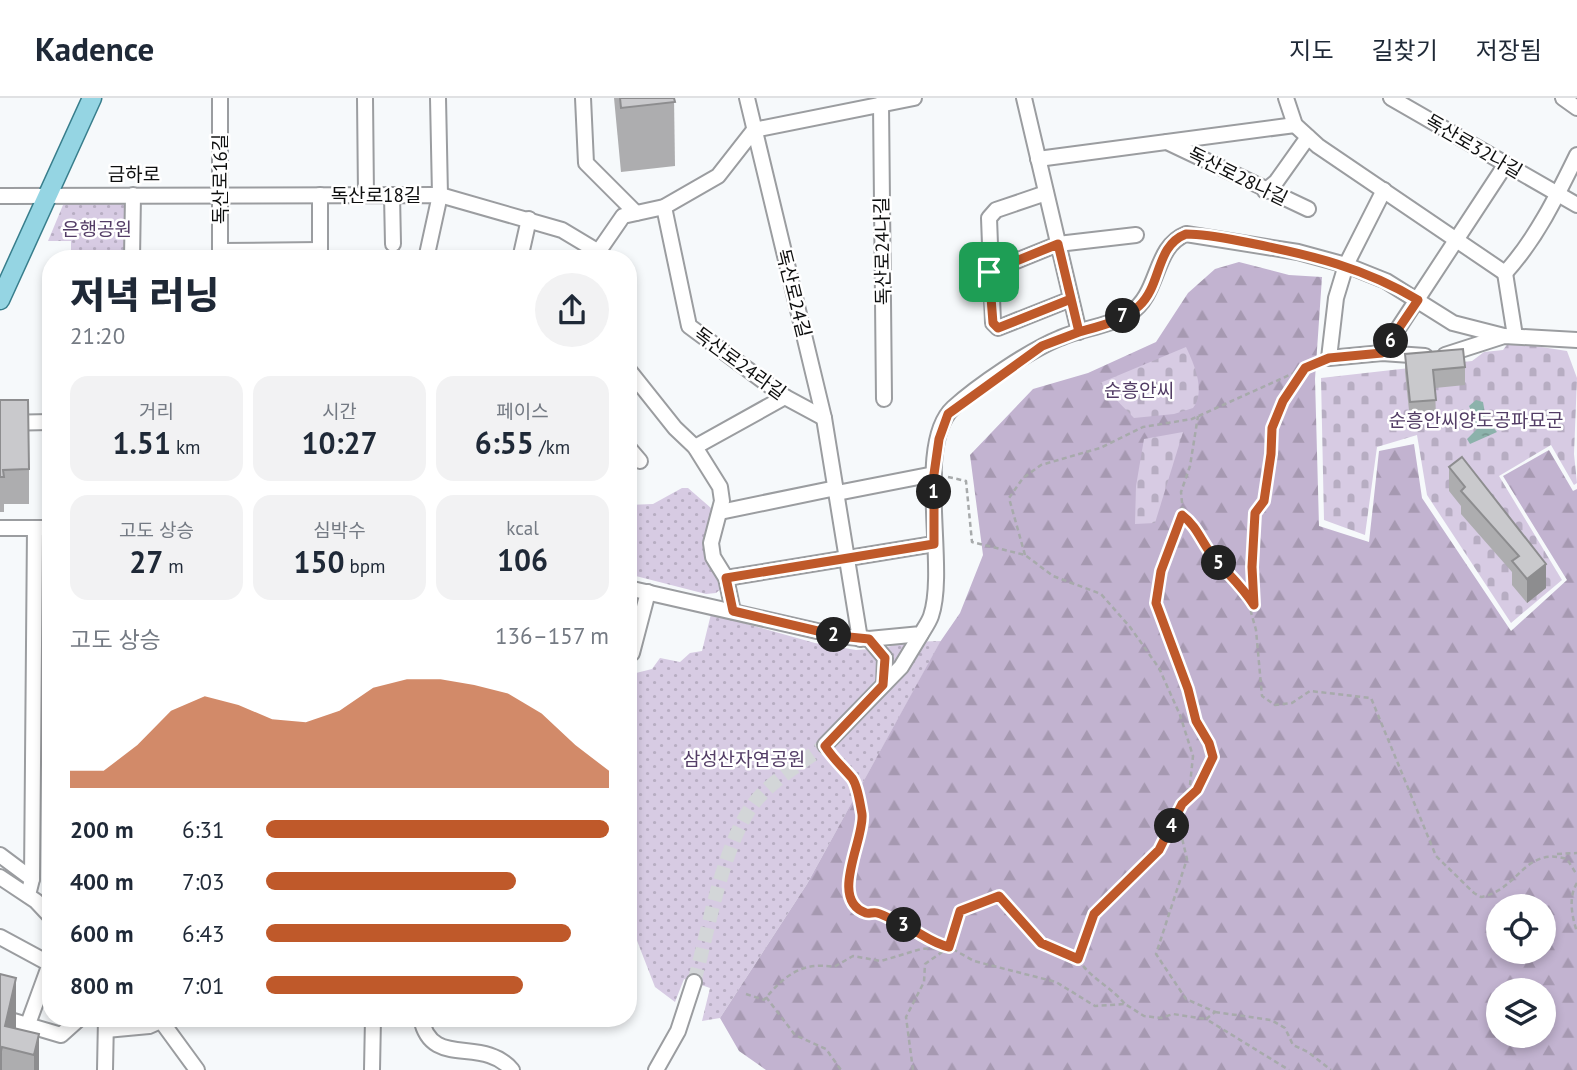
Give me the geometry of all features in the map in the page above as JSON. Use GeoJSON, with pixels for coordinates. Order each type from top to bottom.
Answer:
{"type":"FeatureCollection","features":[{"type":"Feature","properties":{"kind":"main road"},"geometry":{"type":"LineString","coordinates":[[0,300],[92,98]]}},
{"type":"Feature","properties":{"kind":"street","name":"독산로16길"},"geometry":{"type":"LineString","coordinates":[[219,98],[220,250]]}},
{"type":"Feature","properties":{"kind":"street"},"geometry":{"type":"LineString","coordinates":[[365,98],[366,195]]}},
{"type":"Feature","properties":{"kind":"street"},"geometry":{"type":"LineString","coordinates":[[430,250],[440,195],[438,98]]}},
{"type":"Feature","properties":{"kind":"street"},"geometry":{"type":"LineString","coordinates":[[583,98],[586,163],[636,213]]}},
{"type":"Feature","properties":{"kind":"street","name":"독산로24길"},"geometry":{"type":"LineString","coordinates":[[747,98],[824,418],[864,639],[885,658],[883,685]]}},
{"type":"Feature","properties":{"kind":"street"},"geometry":{"type":"LineString","coordinates":[[599,250],[624,216],[664,207],[718,176],[754,130],[914,98]]}},
{"type":"Feature","properties":{"kind":"street"},"geometry":{"type":"LineString","coordinates":[[1024,98],[1079,332]]}},
{"type":"Feature","properties":{"kind":"street"},"geometry":{"type":"LineString","coordinates":[[1286,98],[1295,125],[1308,137],[1505,273]]}},
{"type":"Feature","properties":{"kind":"street","name":"독산로32나길"},"geometry":{"type":"LineString","coordinates":[[1391,98],[1577,205]]}},
{"type":"Feature","properties":{"kind":"street"},"geometry":{"type":"LineString","coordinates":[[1563,98],[1577,108]]}},
{"type":"Feature","properties":{"kind":"street","name":"독산로24나길"},"geometry":{"type":"LineString","coordinates":[[881,104],[884,399]]}},
{"type":"Feature","properties":{"kind":"street","name":"독산로28나길"},"geometry":{"type":"LineString","coordinates":[[1038,159],[1295,125]]}},
{"type":"Feature","properties":{"kind":"street"},"geometry":{"type":"LineString","coordinates":[[1265,191],[1276,182],[1308,137]]}},
{"type":"Feature","properties":{"kind":"street","name":"독산로28나길"},"geometry":{"type":"LineString","coordinates":[[1167,142],[1265,191],[1308,209]]}},
{"type":"Feature","properties":{"kind":"street"},"geometry":{"type":"LineString","coordinates":[[1510,336],[1505,273],[1518,259],[1558,194],[1577,156]]}},
{"type":"Feature","properties":{"kind":"street"},"geometry":{"type":"LineString","coordinates":[[1382,353],[1506,164]]}},
{"type":"Feature","properties":{"kind":"street"},"geometry":{"type":"LineString","coordinates":[[1384,190],[1346,265],[1336,298],[1329,358],[1382,353],[1441,355],[1510,336]]}},
{"type":"Feature","properties":{"kind":"street"},"geometry":{"type":"LineString","coordinates":[[1046,192],[996,210],[989,218],[993,323],[998,328],[1071,299]]}},
{"type":"Feature","properties":{"kind":"street"},"geometry":{"type":"LineString","coordinates":[[132,250],[133,195]]}},
{"type":"Feature","properties":{"kind":"street","name":"금하로"},"geometry":{"type":"LineString","coordinates":[[0,196],[220,195]]}},
{"type":"Feature","properties":{"kind":"street","name":"독산로18길"},"geometry":{"type":"LineString","coordinates":[[220,195],[440,195],[562,230],[588,250]]}},
{"type":"Feature","properties":{"kind":"street"},"geometry":{"type":"LineString","coordinates":[[320,195],[320,250]]}},
{"type":"Feature","properties":{"kind":"street"},"geometry":{"type":"LineString","coordinates":[[392,195],[393,244]]}},
{"type":"Feature","properties":{"kind":"street","name":"독산로24라길"},"geometry":{"type":"LineString","coordinates":[[664,207],[689,326],[785,397],[824,418]]}},
{"type":"Feature","properties":{"kind":"street"},"geometry":{"type":"LineString","coordinates":[[522,250],[529,219]]}},
{"type":"Feature","properties":{"kind":"street"},"geometry":{"type":"LineString","coordinates":[[825,746],[910,656],[931,616],[935,591],[934,474],[943,423],[955,406],[1042,346],[1109,323],[1141,304],[1153,286],[1168,247],[1176,238],[1186,234],[1298,252],[1346,265],[1386,281],[1453,323],[1510,336],[1577,340]]}},
{"type":"Feature","properties":{"kind":"street"},"geometry":{"type":"LineString","coordinates":[[989,272],[1058,244],[1136,235]]}},
{"type":"Feature","properties":{"kind":"street"},"geometry":{"type":"LineString","coordinates":[[637,379],[695,447],[720,487],[720,512],[711,543],[713,557],[726,578],[733,611]]}},
{"type":"Feature","properties":{"kind":"street"},"geometry":{"type":"LineString","coordinates":[[695,447],[785,397]]}},
{"type":"Feature","properties":{"kind":"street"},"geometry":{"type":"LineString","coordinates":[[0,423],[42,422]]}},
{"type":"Feature","properties":{"kind":"street"},"geometry":{"type":"LineString","coordinates":[[637,458],[640,461]]}},
{"type":"Feature","properties":{"kind":"street"},"geometry":{"type":"LineString","coordinates":[[720,512],[934,474]]}},
{"type":"Feature","properties":{"kind":"street"},"geometry":{"type":"LineString","coordinates":[[0,528],[42,528]]}},
{"type":"Feature","properties":{"kind":"street"},"geometry":{"type":"LineString","coordinates":[[28,895],[32,879],[35,528]]}},
{"type":"Feature","properties":{"kind":"street"},"geometry":{"type":"LineString","coordinates":[[726,578],[934,544]]}},
{"type":"Feature","properties":{"kind":"street"},"geometry":{"type":"LineString","coordinates":[[637,590],[864,639],[920,634]]}},
{"type":"Feature","properties":{"kind":"street"},"geometry":{"type":"LineString","coordinates":[[637,634],[648,592]]}},
{"type":"Feature","properties":{"kind":"street"},"geometry":{"type":"LineString","coordinates":[[0,855],[32,879]]}},
{"type":"Feature","properties":{"kind":"street"},"geometry":{"type":"LineString","coordinates":[[0,877],[28,895],[42,908]]}},
{"type":"Feature","properties":{"kind":"street"},"geometry":{"type":"LineString","coordinates":[[0,937],[42,958]]}},
{"type":"Feature","properties":{"kind":"street"},"geometry":{"type":"LineString","coordinates":[[656,1070],[678,1031],[694,982]]}},
{"type":"Feature","properties":{"kind":"street"},"geometry":{"type":"LineString","coordinates":[[28,1024],[42,985]]}},
{"type":"Feature","properties":{"kind":"street"},"geometry":{"type":"LineString","coordinates":[[0,1017],[61,1035],[70,1027]]}},
{"type":"Feature","properties":{"kind":"street"},"geometry":{"type":"LineString","coordinates":[[92,1070],[106,1063],[106,1027]]}},
{"type":"Feature","properties":{"kind":"street"},"geometry":{"type":"LineString","coordinates":[[167,1027],[197,1070]]}},
{"type":"Feature","properties":{"kind":"street"},"geometry":{"type":"LineString","coordinates":[[372,1070],[373,1027]]}},
{"type":"Feature","properties":{"kind":"street"},"geometry":{"type":"LineString","coordinates":[[424,1027],[427,1037],[436,1046],[449,1052],[462,1049],[498,1056],[512,1070]]}},
{"type":"Feature","properties":{"kind":"path"},"geometry":{"type":"LineString","coordinates":[[1025,555],[1010,498],[1023,478],[1041,465],[1100,449],[1143,427],[1198,416],[1329,358]]}},
{"type":"Feature","properties":{"kind":"path"},"geometry":{"type":"LineString","coordinates":[[1305,368],[1289,389],[1272,428],[1264,501],[1255,513],[1252,567],[1254,605],[1251,612],[1262,696],[1275,705],[1292,703],[1310,691],[1371,698],[1436,856],[1481,897],[1505,889],[1520,871],[1538,857],[1577,853]]}},
{"type":"Feature","properties":{"kind":"path"},"geometry":{"type":"LineString","coordinates":[[1182,804],[1197,790],[1213,757],[1209,743],[1196,721],[1188,689],[1156,603],[1161,571],[1182,515],[1181,492],[1190,466],[1198,416]]}},
{"type":"Feature","properties":{"kind":"path"},"geometry":{"type":"LineString","coordinates":[[934,474],[966,481],[972,542],[1025,555],[1053,576],[1101,594],[1159,668],[1180,715],[1193,756],[1190,786],[1159,850],[1094,914],[1078,959]]}},
{"type":"Feature","properties":{"kind":"path"},"geometry":{"type":"LineString","coordinates":[[1182,515],[1197,529],[1206,548],[1238,581],[1254,605]]}},
{"type":"Feature","properties":{"kind":"path"},"geometry":{"type":"LineString","coordinates":[[825,746],[838,766],[854,780],[862,817],[860,839],[850,865],[848,885],[854,904],[866,913],[877,913],[905,925],[932,944],[949,947],[974,961],[1056,982],[1095,1006],[1125,1004]]}},
{"type":"Feature","properties":{"kind":"path"},"geometry":{"type":"LineString","coordinates":[[1177,817],[1187,859],[1156,954],[1186,999],[1214,1012],[1271,1020],[1284,1028],[1293,1045],[1308,1052],[1331,1070]]}},
{"type":"Feature","properties":{"kind":"path"},"geometry":{"type":"LineString","coordinates":[[1553,855],[1567,859],[1577,875]]}},
{"type":"Feature","properties":{"kind":"path"},"geometry":{"type":"LineString","coordinates":[[1577,883],[1573,890],[1572,912],[1577,932]]}},
{"type":"Feature","properties":{"kind":"path"},"geometry":{"type":"LineString","coordinates":[[912,1070],[906,1017],[924,982],[925,964],[949,947],[960,911],[999,896],[1041,943],[1078,959],[1090,977],[1115,992],[1125,1004],[1143,1016],[1161,1018],[1173,1013],[1206,1019],[1290,1070]]}},
{"type":"Feature","properties":{"kind":"path"},"geometry":{"type":"LineString","coordinates":[[746,994],[764,1000],[785,975],[816,964],[834,967],[853,956],[881,961],[921,949],[949,947]]}},
{"type":"Feature","properties":{"kind":"path"},"geometry":{"type":"LineString","coordinates":[[766,997],[795,1035],[826,1049],[841,1070]]}},
{"type":"Feature","properties":{"kind":"path"},"geometry":{"type":"LineString","coordinates":[[1206,1019],[1214,1012]]}},
{"type":"Feature","properties":{"kind":"green space","name":"은행공원"},"geometry":{"type":"Polygon","coordinates":[[[72,199],[124,200],[127,209],[127,250],[71,250],[71,241],[48,241],[63,205],[72,199]]]}},
{"type":"Feature","properties":{"kind":"green space"},"geometry":{"type":"Polygon","coordinates":[[[1239,262],[1289,275],[1322,277],[1315,379],[1319,526],[1369,542],[1379,451],[1414,444],[1422,498],[1511,631],[1567,580],[1503,476],[1549,450],[1573,491],[1577,489],[1577,1070],[766,1070],[739,1051],[720,1018],[807,884],[940,642],[960,613],[983,555],[970,455],[1033,389],[1088,373],[1156,342],[1188,293],[1215,269],[1239,262]]]}},
{"type":"Feature","properties":{"kind":"green space","name":"순흥안씨양도공파묘군"},"geometry":{"type":"Polygon","coordinates":[[[1509,342],[1567,351],[1577,378],[1574,454],[1577,483],[1574,485],[1551,445],[1499,476],[1562,580],[1511,623],[1427,495],[1417,435],[1377,447],[1365,535],[1324,520],[1321,378],[1472,361],[1484,352],[1503,350],[1509,342]]]}},
{"type":"Feature","properties":{"kind":"green space","name":"순흥안씨"},"geometry":{"type":"Polygon","coordinates":[[[1186,347],[1199,386],[1199,394],[1193,408],[1174,414],[1134,418],[1100,383],[1186,347]]]}},
{"type":"Feature","properties":{"kind":"green space","name":"순흥안씨"},"geometry":{"type":"Polygon","coordinates":[[[1183,432],[1155,523],[1135,524],[1136,486],[1144,439],[1183,432]]]}},
{"type":"Feature","properties":{"kind":"green space"},"geometry":{"type":"Polygon","coordinates":[[[682,488],[688,488],[719,515],[713,532],[723,587],[716,593],[706,594],[637,576],[637,505],[653,504],[682,488]]]}},
{"type":"Feature","properties":{"kind":"green space","name":"삼성산자연공원"},"geometry":{"type":"Polygon","coordinates":[[[711,614],[815,643],[856,650],[885,648],[903,642],[941,641],[807,884],[720,1018],[702,1021],[710,988],[684,979],[675,1002],[655,987],[637,941],[637,673],[652,669],[660,658],[680,662],[690,653],[702,651],[711,614]]]}},
{"type":"Feature","properties":{"kind":"water"},"geometry":{"type":"Polygon","coordinates":[[[1476,400],[1483,402],[1486,419],[1497,432],[1470,444],[1467,439],[1478,428],[1469,406],[1476,400]]]}},
{"type":"Feature","properties":{"kind":"building"},"geometry":{"type":"Polygon","coordinates":[[[620,98],[674,98],[675,102],[621,108],[620,98]]]}},
{"type":"Feature","properties":{"kind":"building"},"geometry":{"type":"Polygon","coordinates":[[[1463,349],[1465,367],[1433,370],[1436,400],[1410,402],[1405,354],[1463,349]]]}},
{"type":"Feature","properties":{"kind":"building"},"geometry":{"type":"Polygon","coordinates":[[[0,400],[28,400],[29,469],[3,470],[4,477],[0,477],[0,400]]]}},
{"type":"Feature","properties":{"kind":"building"},"geometry":{"type":"Polygon","coordinates":[[[1462,457],[1546,564],[1527,579],[1512,561],[1519,556],[1461,491],[1465,487],[1449,467],[1462,457]]]}},
{"type":"Feature","properties":{"kind":"building"},"geometry":{"type":"Polygon","coordinates":[[[0,974],[16,978],[5,1026],[39,1034],[34,1055],[2,1047],[0,1055],[0,974]]]}},
{"type":"Feature","properties":{"kind":"tunnel"},"geometry":{"type":"LineString","coordinates":[[694,982],[727,857],[748,812],[768,788],[825,745]]}},
{"type":"Feature","properties":{"kind":"route"},"geometry":{"type":"LineString","coordinates":[[989,272],[991,312],[993,323],[998,328],[1071,299],[1079,332],[1129,314],[1148,295],[1168,247],[1176,238],[1186,234],[1213,236],[1298,252],[1346,265],[1386,281],[1418,300],[1382,353],[1329,358],[1305,368],[1289,389],[1272,428],[1264,501],[1255,513],[1252,567],[1254,605],[1233,575],[1215,560],[1206,548],[1197,529],[1182,515],[1161,571],[1156,603],[1188,689],[1196,721],[1209,743],[1213,757],[1197,790],[1182,804],[1159,850],[1094,914],[1078,959],[1041,943],[999,896],[960,911],[949,947],[932,944],[905,925],[877,913],[866,913],[854,904],[848,885],[850,865],[860,839],[862,817],[854,780],[838,766],[825,746],[883,685],[885,658],[869,639],[839,636],[733,611],[726,578],[934,544],[934,474],[939,439],[948,414],[955,406],[1042,346],[1079,332],[1058,244],[989,272]]}}]}
